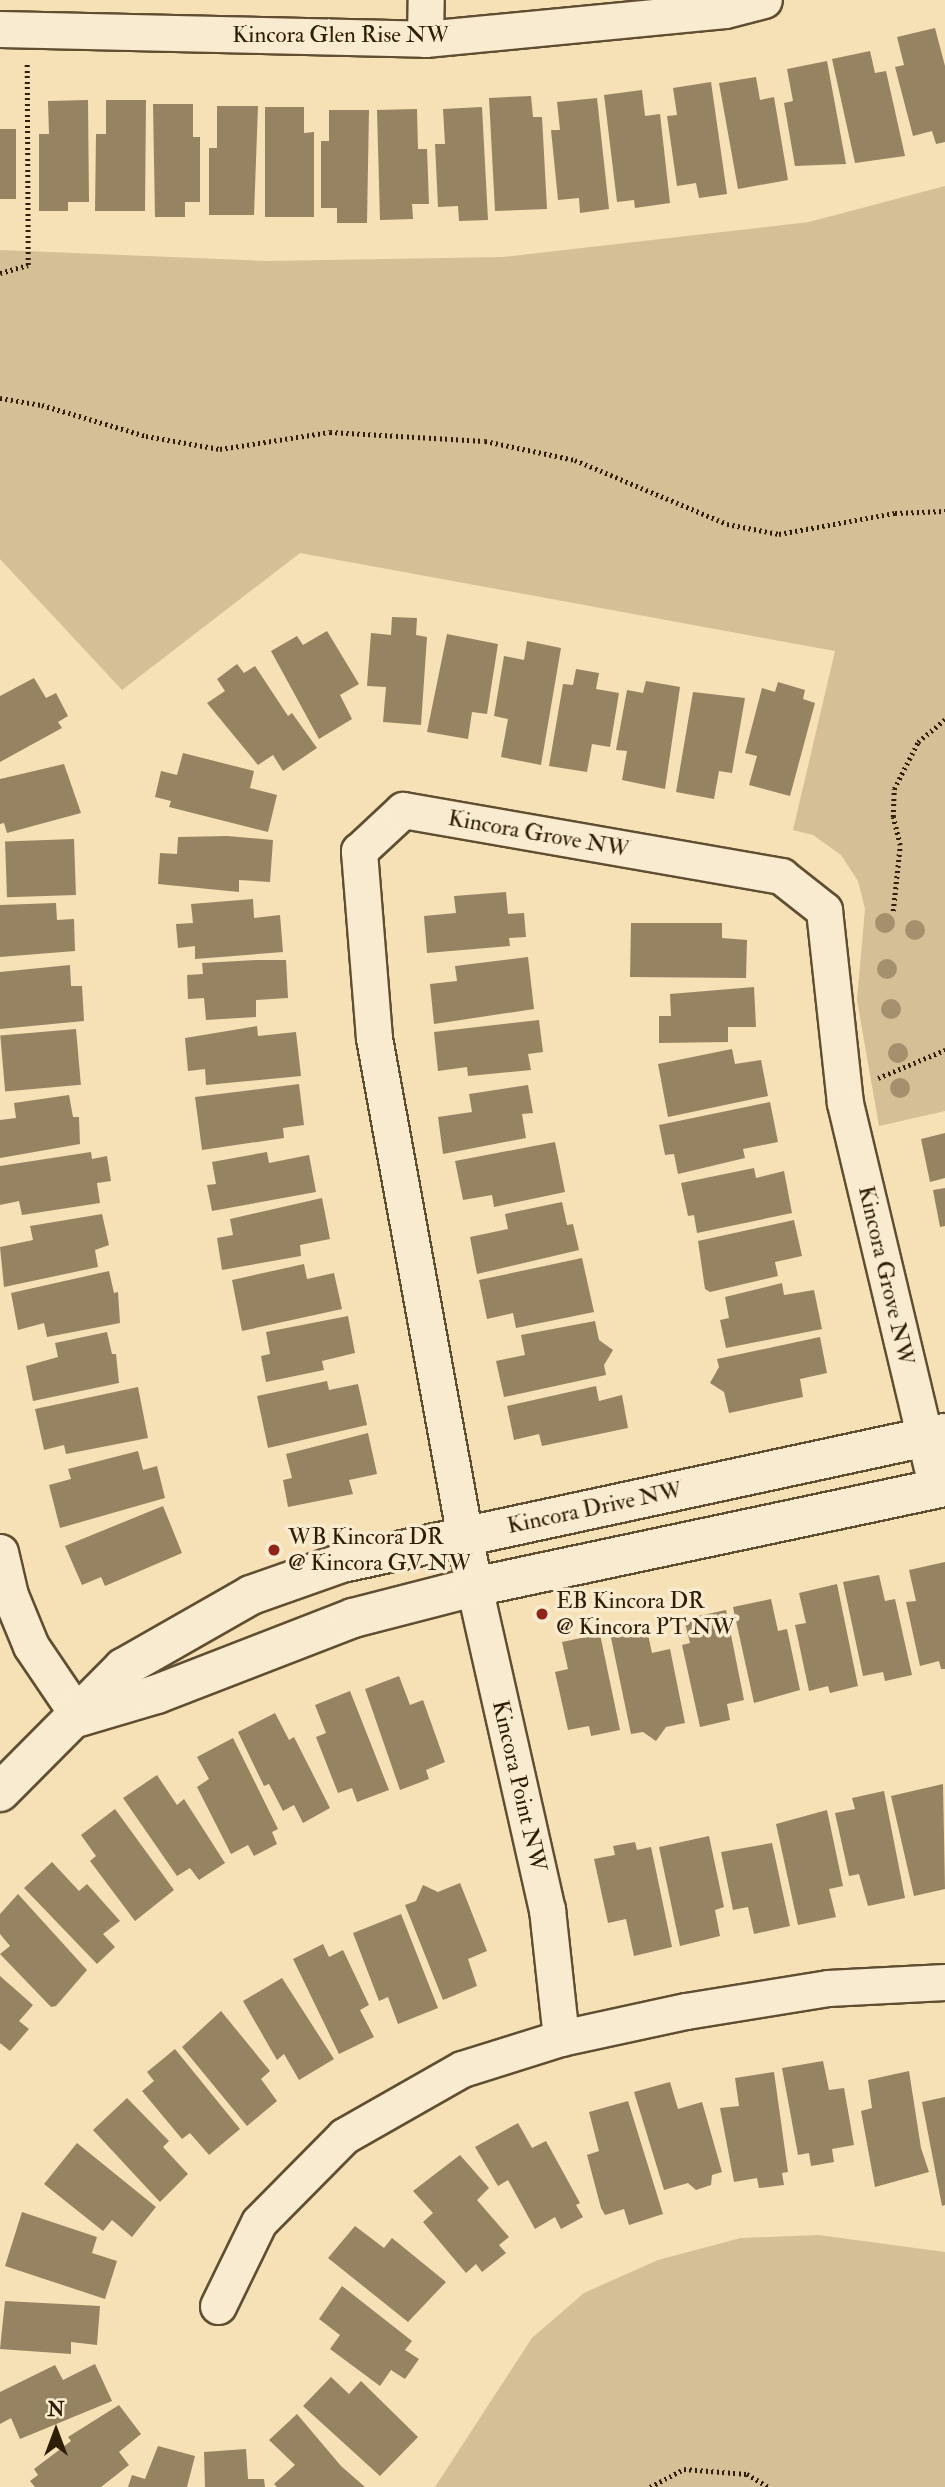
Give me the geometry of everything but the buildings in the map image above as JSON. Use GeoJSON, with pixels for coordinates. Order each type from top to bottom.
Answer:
{"type":"FeatureCollection","features":[{"type":"Feature","properties":{"kind":"street"},"geometry":{"type":"LineString","coordinates":[[425,38],[426,0]]}},
{"type":"Feature","properties":{"kind":"street","name":"Kincora Glen Rise NW"},"geometry":{"type":"LineString","coordinates":[[0,29],[425,38],[725,10],[764,0]]}},
{"type":"Feature","properties":{"kind":"street","name":"Kincora Grove NW"},"geometry":{"type":"LineString","coordinates":[[465,1535],[374,1038],[359,851],[403,810],[780,876],[824,910],[845,1104],[934,1435],[941,1488]]}},
{"type":"Feature","properties":{"kind":"street","name":"Kincora Drive NW"},"geometry":{"type":"LineString","coordinates":[[0,1792],[79,1717],[123,1668],[251,1595],[342,1563],[934,1435]]}},
{"type":"Feature","properties":{"kind":"street","name":"Kincora Drive NW"},"geometry":{"type":"LineString","coordinates":[[79,1717],[157,1694],[353,1618],[474,1587],[941,1488]]}},
{"type":"Feature","properties":{"kind":"street","name":"Kincora Point NW"},"geometry":{"type":"LineString","coordinates":[[465,1535],[474,1587],[547,1910],[561,2038]]}},
{"type":"Feature","properties":{"kind":"street"},"geometry":{"type":"LineString","coordinates":[[0,1552],[10,1595],[31,1646],[79,1717]]}},
{"type":"Feature","properties":{"kind":"street"},"geometry":{"type":"LineString","coordinates":[[218,2305],[260,2222],[344,2136],[462,2069],[561,2038],[828,1988],[945,1982]]}},
{"type":"Feature","properties":{"kind":"path"},"geometry":{"type":"LineString","coordinates":[[0,273],[28,265],[27,55]]}},
{"type":"Feature","properties":{"kind":"path"},"geometry":{"type":"LineString","coordinates":[[0,398],[42,405],[146,436],[220,449],[330,432],[485,442],[575,460],[727,524],[779,534],[895,513],[945,511]]}},
{"type":"Feature","properties":{"kind":"path"},"geometry":{"type":"LineString","coordinates":[[893,911],[900,845],[893,817],[894,789],[918,742],[945,719]]}},
{"type":"Feature","properties":{"kind":"path"},"geometry":{"type":"LineString","coordinates":[[866,1084],[945,1050]]}},
{"type":"Feature","properties":{"kind":"path"},"geometry":{"type":"LineString","coordinates":[[650,2487],[684,2469],[747,2474],[769,2487]]}},
{"type":"Feature","properties":{"kind":"shaded area"},"geometry":{"type":"Polygon","coordinates":[[[945,186],[945,1111],[879,1126],[857,1000],[865,909],[858,881],[841,855],[813,835],[793,830],[835,651],[300,553],[122,690],[0,559],[0,250],[267,261],[503,257],[809,222],[945,186]]]}},
{"type":"Feature","properties":{"kind":"shaded area"},"geometry":{"type":"Polygon","coordinates":[[[818,2235],[945,2252],[945,2487],[435,2487],[532,2338],[584,2293],[658,2260],[741,2238],[818,2235]]]}},
{"type":"Feature","properties":{"kind":"place","name":"WB Kincora DR @ Kincora GV NW"},"geometry":{"type":"Point","coordinates":[274,1550]}},
{"type":"Feature","properties":{"kind":"place","name":"EB Kincora DR @ Kincora PT NW"},"geometry":{"type":"Point","coordinates":[542,1614]}}]}
